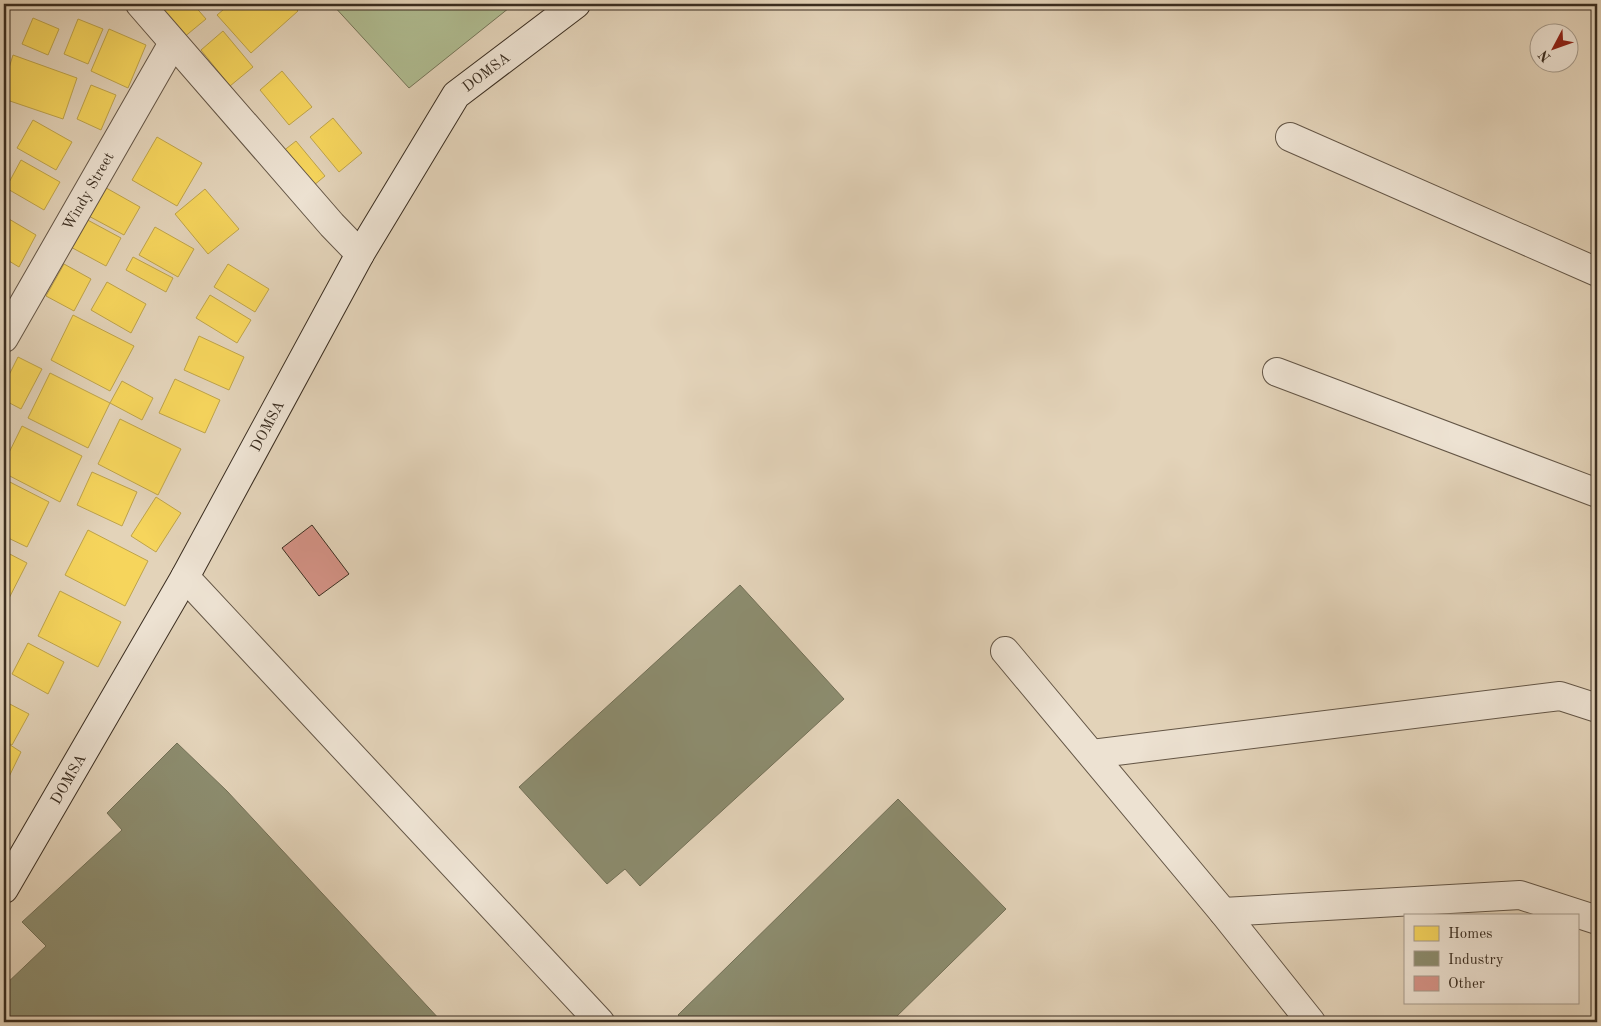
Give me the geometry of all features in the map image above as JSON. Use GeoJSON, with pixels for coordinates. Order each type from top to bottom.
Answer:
{"type":"FeatureCollection","features":[{"type":"Feature","properties":{"kind":"street"},"geometry":{"type":"LineString","coordinates":[[140,4],[332,225],[360,254]]}},
{"type":"Feature","properties":{"kind":"street","name":"DOMSA"},"geometry":{"type":"LineString","coordinates":[[4,889],[185,577],[360,254],[456,95],[576,4]]}},
{"type":"Feature","properties":{"kind":"street","name":"Windy Street"},"geometry":{"type":"LineString","coordinates":[[4,338],[173,43]]}},
{"type":"Feature","properties":{"kind":"street"},"geometry":{"type":"LineString","coordinates":[[1290,137],[1597,272]]}},
{"type":"Feature","properties":{"kind":"street"},"geometry":{"type":"LineString","coordinates":[[1277,372],[1597,493]]}},
{"type":"Feature","properties":{"kind":"street"},"geometry":{"type":"LineString","coordinates":[[185,577],[600,1022]]}},
{"type":"Feature","properties":{"kind":"street"},"geometry":{"type":"LineString","coordinates":[[1005,651],[1223,912],[1311,1022]]}},
{"type":"Feature","properties":{"kind":"street"},"geometry":{"type":"LineString","coordinates":[[1092,754],[1560,696],[1597,708]]}},
{"type":"Feature","properties":{"kind":"street"},"geometry":{"type":"LineString","coordinates":[[1223,912],[1520,895],[1597,920]]}},
{"type":"Feature","properties":{"kind":"green space"},"geometry":{"type":"Polygon","coordinates":[[[332,4],[514,4],[409,88],[332,4]]]}},
{"type":"Feature","properties":{"kind":"building: Homes"},"geometry":{"type":"Polygon","coordinates":[[[53,4],[69,4],[67,9],[53,4]]]}},
{"type":"Feature","properties":{"kind":"building: Homes"},"geometry":{"type":"Polygon","coordinates":[[[155,4],[193,4],[206,19],[183,38],[155,4]]]}},
{"type":"Feature","properties":{"kind":"building: Homes"},"geometry":{"type":"Polygon","coordinates":[[[230,4],[291,4],[298,11],[251,53],[217,15],[230,4]]]}},
{"type":"Feature","properties":{"kind":"building: Homes"},"geometry":{"type":"Polygon","coordinates":[[[33,18],[59,29],[48,55],[22,44],[33,18]]]}},
{"type":"Feature","properties":{"kind":"building: Homes"},"geometry":{"type":"Polygon","coordinates":[[[78,19],[103,29],[88,64],[64,54],[78,19]]]}},
{"type":"Feature","properties":{"kind":"building: Homes"},"geometry":{"type":"Polygon","coordinates":[[[109,29],[146,45],[128,88],[91,71],[109,29]]]}},
{"type":"Feature","properties":{"kind":"building: Homes"},"geometry":{"type":"Polygon","coordinates":[[[223,31],[253,67],[230,86],[201,50],[223,31]]]}},
{"type":"Feature","properties":{"kind":"building: Homes"},"geometry":{"type":"Polygon","coordinates":[[[13,55],[77,78],[63,119],[4,99],[4,84],[13,55]]]}},
{"type":"Feature","properties":{"kind":"building: Homes"},"geometry":{"type":"Polygon","coordinates":[[[282,71],[312,107],[289,125],[260,90],[282,71]]]}},
{"type":"Feature","properties":{"kind":"building: Homes"},"geometry":{"type":"Polygon","coordinates":[[[91,85],[116,95],[101,130],[77,119],[91,85]]]}},
{"type":"Feature","properties":{"kind":"building: Homes"},"geometry":{"type":"Polygon","coordinates":[[[333,118],[362,153],[339,172],[310,137],[333,118]]]}},
{"type":"Feature","properties":{"kind":"building: Homes"},"geometry":{"type":"Polygon","coordinates":[[[33,120],[72,142],[56,170],[17,148],[33,120]]]}},
{"type":"Feature","properties":{"kind":"building: Homes"},"geometry":{"type":"Polygon","coordinates":[[[157,137],[202,163],[177,206],[132,180],[157,137]]]}},
{"type":"Feature","properties":{"kind":"building: Homes"},"geometry":{"type":"Polygon","coordinates":[[[296,141],[325,176],[302,195],[273,159],[296,141]]]}},
{"type":"Feature","properties":{"kind":"building: Homes"},"geometry":{"type":"Polygon","coordinates":[[[21,160],[60,182],[44,210],[6,188],[21,160]]]}},
{"type":"Feature","properties":{"kind":"building: Homes"},"geometry":{"type":"Polygon","coordinates":[[[101,185],[140,207],[124,235],[85,214],[101,185]]]}},
{"type":"Feature","properties":{"kind":"building: Homes"},"geometry":{"type":"Polygon","coordinates":[[[205,189],[239,229],[208,254],[175,214],[205,189]]]}},
{"type":"Feature","properties":{"kind":"building: Homes"},"geometry":{"type":"Polygon","coordinates":[[[82,217],[121,238],[106,266],[67,245],[82,217]]]}},
{"type":"Feature","properties":{"kind":"building: Homes"},"geometry":{"type":"Polygon","coordinates":[[[9,219],[36,235],[19,267],[4,258],[4,228],[9,219]]]}},
{"type":"Feature","properties":{"kind":"building: Homes"},"geometry":{"type":"Polygon","coordinates":[[[155,227],[194,249],[178,277],[139,255],[155,227]]]}},
{"type":"Feature","properties":{"kind":"building: Homes"},"geometry":{"type":"Polygon","coordinates":[[[133,257],[173,278],[166,292],[126,270],[133,257]]]}},
{"type":"Feature","properties":{"kind":"building: Homes"},"geometry":{"type":"Polygon","coordinates":[[[64,264],[91,279],[74,311],[46,296],[64,264]]]}},
{"type":"Feature","properties":{"kind":"building: Homes"},"geometry":{"type":"Polygon","coordinates":[[[228,264],[269,289],[255,312],[214,287],[228,264]]]}},
{"type":"Feature","properties":{"kind":"building: Homes"},"geometry":{"type":"Polygon","coordinates":[[[107,282],[146,304],[131,333],[91,310],[107,282]]]}},
{"type":"Feature","properties":{"kind":"building: Homes"},"geometry":{"type":"Polygon","coordinates":[[[210,295],[251,320],[237,343],[196,318],[210,295]]]}},
{"type":"Feature","properties":{"kind":"building: Homes"},"geometry":{"type":"Polygon","coordinates":[[[73,315],[134,346],[110,391],[51,360],[73,315]]]}},
{"type":"Feature","properties":{"kind":"building: Homes"},"geometry":{"type":"Polygon","coordinates":[[[199,336],[244,357],[229,390],[184,370],[199,336]]]}},
{"type":"Feature","properties":{"kind":"building: Homes"},"geometry":{"type":"Polygon","coordinates":[[[18,357],[42,369],[21,409],[4,400],[4,385],[18,357]]]}},
{"type":"Feature","properties":{"kind":"building: Homes"},"geometry":{"type":"Polygon","coordinates":[[[50,373],[110,403],[88,448],[28,418],[50,373]]]}},
{"type":"Feature","properties":{"kind":"building: Homes"},"geometry":{"type":"Polygon","coordinates":[[[175,379],[220,400],[205,433],[159,413],[175,379]]]}},
{"type":"Feature","properties":{"kind":"building: Homes"},"geometry":{"type":"Polygon","coordinates":[[[122,381],[153,398],[142,420],[110,403],[122,381]]]}},
{"type":"Feature","properties":{"kind":"building: Homes"},"geometry":{"type":"Polygon","coordinates":[[[120,419],[181,449],[158,495],[98,464],[120,419]]]}},
{"type":"Feature","properties":{"kind":"building: Homes"},"geometry":{"type":"Polygon","coordinates":[[[22,426],[82,456],[60,502],[4,473],[4,463],[22,426]]]}},
{"type":"Feature","properties":{"kind":"building: Homes"},"geometry":{"type":"Polygon","coordinates":[[[92,472],[137,492],[122,526],[77,505],[92,472]]]}},
{"type":"Feature","properties":{"kind":"building: Homes"},"geometry":{"type":"Polygon","coordinates":[[[4,479],[49,502],[27,547],[4,536],[4,479]]]}},
{"type":"Feature","properties":{"kind":"building: Homes"},"geometry":{"type":"Polygon","coordinates":[[[156,497],[181,513],[156,552],[131,536],[156,497]]]}},
{"type":"Feature","properties":{"kind":"building: Homes"},"geometry":{"type":"Polygon","coordinates":[[[88,530],[148,561],[125,606],[65,575],[88,530]]]}},
{"type":"Feature","properties":{"kind":"building: Homes"},"geometry":{"type":"Polygon","coordinates":[[[4,551],[27,563],[4,608],[4,551]]]}},
{"type":"Feature","properties":{"kind":"building: Homes"},"geometry":{"type":"Polygon","coordinates":[[[60,591],[121,622],[98,667],[38,636],[60,591]]]}},
{"type":"Feature","properties":{"kind":"building: Homes"},"geometry":{"type":"Polygon","coordinates":[[[28,643],[64,662],[48,694],[12,674],[28,643]]]}},
{"type":"Feature","properties":{"kind":"building: Homes"},"geometry":{"type":"Polygon","coordinates":[[[4,701],[29,714],[12,745],[4,741],[4,701]]]}},
{"type":"Feature","properties":{"kind":"building: Homes"},"geometry":{"type":"Polygon","coordinates":[[[4,741],[21,752],[4,787],[4,741]]]}},
{"type":"Feature","properties":{"kind":"building: Industry"},"geometry":{"type":"Polygon","coordinates":[[[740,585],[844,699],[640,886],[625,869],[607,884],[519,787],[740,585]]]}},
{"type":"Feature","properties":{"kind":"building: Industry"},"geometry":{"type":"Polygon","coordinates":[[[177,743],[227,791],[442,1022],[14,1022],[4,1008],[4,986],[46,946],[22,922],[122,830],[107,813],[177,743]]]}},
{"type":"Feature","properties":{"kind":"building: Industry"},"geometry":{"type":"Polygon","coordinates":[[[898,799],[1006,909],[891,1022],[685,1022],[678,1015],[898,799]]]}},
{"type":"Feature","properties":{"kind":"building: Other"},"geometry":{"type":"Polygon","coordinates":[[[312,525],[349,574],[319,596],[282,548],[312,525]]]}}]}
